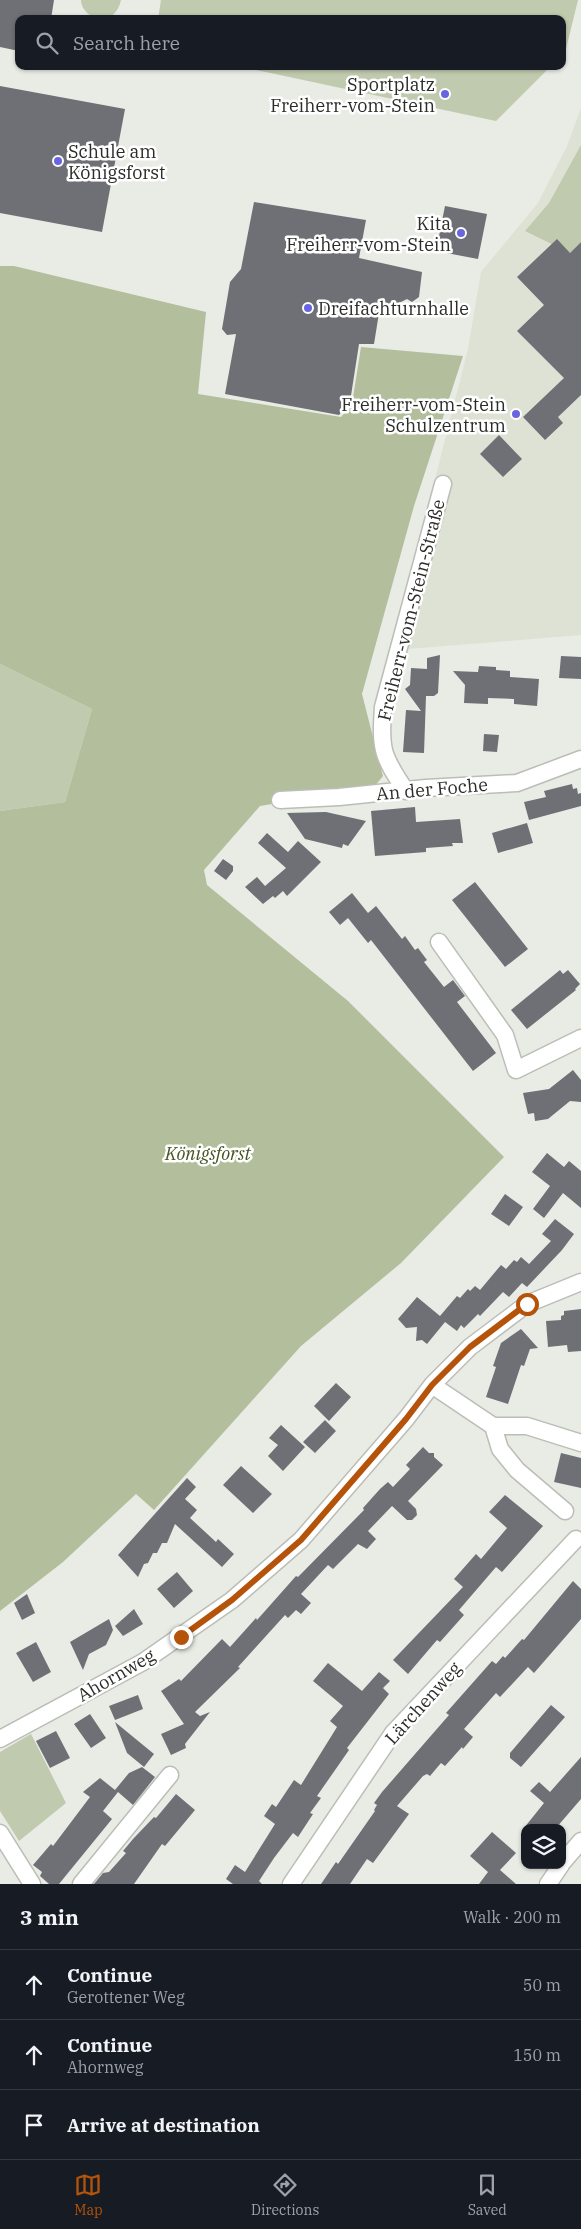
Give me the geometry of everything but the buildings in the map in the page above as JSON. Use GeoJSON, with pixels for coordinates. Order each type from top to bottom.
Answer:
{"type":"FeatureCollection","features":[{"type":"Feature","properties":{"kind":"street","name":"Freiherr-vom-Stein-Straße"},"geometry":{"type":"LineString","coordinates":[[406,790],[387,763],[381,737],[383,707],[443,484]]}},
{"type":"Feature","properties":{"kind":"street","name":"An der Foche"},"geometry":{"type":"LineString","coordinates":[[280,800],[517,783],[581,759]]}},
{"type":"Feature","properties":{"kind":"street"},"geometry":{"type":"LineString","coordinates":[[439,942],[505,1035],[516,1070],[581,1038]]}},
{"type":"Feature","properties":{"kind":"street","name":"Ahornweg"},"geometry":{"type":"LineString","coordinates":[[0,1739],[143,1662],[232,1600],[301,1540],[406,1419],[432,1385],[470,1347],[527,1304],[581,1282]]}},
{"type":"Feature","properties":{"kind":"street"},"geometry":{"type":"LineString","coordinates":[[432,1385],[493,1426],[527,1426],[581,1443]]}},
{"type":"Feature","properties":{"kind":"street"},"geometry":{"type":"LineString","coordinates":[[493,1426],[500,1449],[517,1470],[566,1511]]}},
{"type":"Feature","properties":{"kind":"street","name":"Lärchenweg"},"geometry":{"type":"LineString","coordinates":[[291,1884],[393,1733],[576,1539]]}},
{"type":"Feature","properties":{"kind":"street"},"geometry":{"type":"LineString","coordinates":[[81,1884],[170,1774]]}},
{"type":"Feature","properties":{"kind":"street"},"geometry":{"type":"LineString","coordinates":[[0,1833],[32,1884]]}},
{"type":"Feature","properties":{"kind":"street"},"geometry":{"type":"LineString","coordinates":[[566,1859],[581,1841]]}},
{"type":"Feature","properties":{"kind":"street"},"geometry":{"type":"LineString","coordinates":[[548,1884],[558,1869]]}},
{"type":"Feature","properties":{"kind":"shaded area","name":"Freiherr-vom-Stein Schulzentrum"},"geometry":{"type":"Polygon","coordinates":[[[581,108],[581,635],[408,649],[449,484],[435,479],[468,349],[481,272],[538,203],[567,146],[581,108]]]}},
{"type":"Feature","properties":{"kind":"green space"},"geometry":{"type":"Polygon","coordinates":[[[81,0],[121,0],[113,15],[90,15],[82,6],[81,0]]]}},
{"type":"Feature","properties":{"kind":"green space"},"geometry":{"type":"Polygon","coordinates":[[[161,0],[578,0],[566,49],[566,15],[159,15],[161,0]]]}},
{"type":"Feature","properties":{"kind":"green space","name":"Sportplatz Freiherr-vom-Stein"},"geometry":{"type":"Polygon","coordinates":[[[256,70],[547,70],[496,121],[256,70]]]}},
{"type":"Feature","properties":{"kind":"green space"},"geometry":{"type":"Polygon","coordinates":[[[581,145],[581,242],[570,253],[525,231],[549,203],[581,145]]]}},
{"type":"Feature","properties":{"kind":"green space","name":"Königsforst"},"geometry":{"type":"Polygon","coordinates":[[[0,266],[14,266],[206,312],[198,394],[341,417],[352,404],[361,347],[463,356],[414,506],[362,694],[383,776],[374,787],[260,806],[204,870],[207,885],[348,1001],[504,1157],[401,1263],[301,1346],[154,1510],[136,1494],[63,1562],[0,1611],[0,811],[65,802],[92,709],[0,664],[0,266]]]}},
{"type":"Feature","properties":{"kind":"green space"},"geometry":{"type":"Polygon","coordinates":[[[0,664],[92,709],[65,802],[0,811],[0,664]]]}},
{"type":"Feature","properties":{"kind":"green space"},"geometry":{"type":"Polygon","coordinates":[[[31,1734],[66,1803],[19,1841],[0,1811],[0,1752],[31,1734]]]}},
{"type":"Feature","properties":{"kind":"place","name":"Sportplatz Freiherr-vom-Stein"},"geometry":{"type":"Point","coordinates":[445,94]}},
{"type":"Feature","properties":{"kind":"place","name":"Schule am Königsforst"},"geometry":{"type":"Point","coordinates":[58,161]}},
{"type":"Feature","properties":{"kind":"place","name":"Kita Freiherr-vom-Stein"},"geometry":{"type":"Point","coordinates":[461,233]}},
{"type":"Feature","properties":{"kind":"place","name":"Dreifachturnhalle"},"geometry":{"type":"Point","coordinates":[308,308]}},
{"type":"Feature","properties":{"kind":"place","name":"Freiherr-vom-Stein Schulzentrum"},"geometry":{"type":"Point","coordinates":[516,414]}},
{"type":"Feature","properties":{"kind":"route"},"geometry":{"type":"LineString","coordinates":[[181,1637],[232,1600],[301,1540],[406,1419],[432,1385],[470,1347],[527,1304]]}}]}
